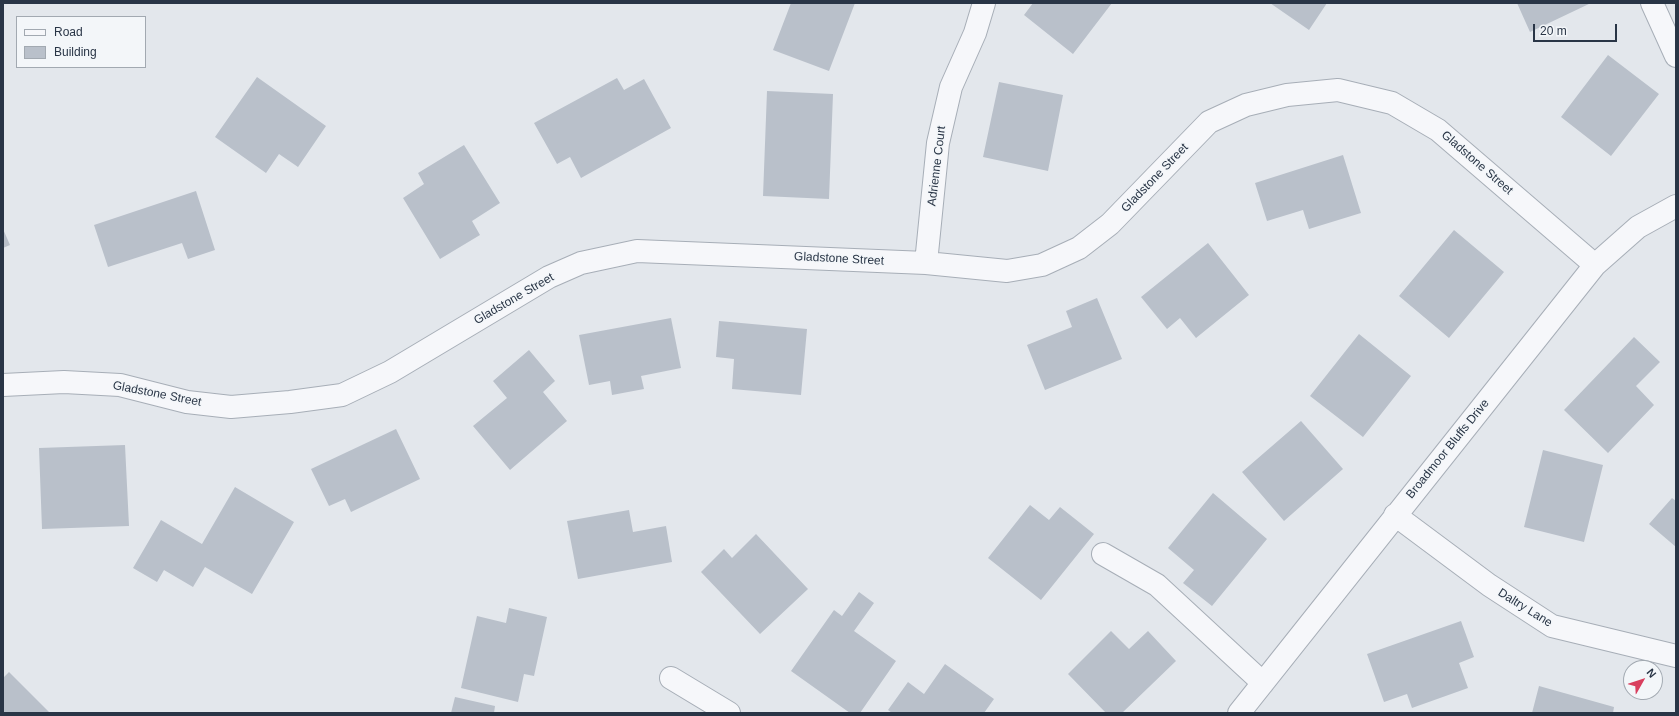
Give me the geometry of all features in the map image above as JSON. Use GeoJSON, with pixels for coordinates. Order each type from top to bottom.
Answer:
{"type":"FeatureCollection","features":[{"type":"Feature","properties":{"kind":"street","name":"Adrienne Court"},"geometry":{"type":"LineString","coordinates":[[926,263],[938,143],[950,87],[975,33],[984,3]]}},
{"type":"Feature","properties":{"kind":"street"},"geometry":{"type":"LineString","coordinates":[[1652,3],[1676,56]]}},
{"type":"Feature","properties":{"kind":"street","name":"Gladstone Street"},"geometry":{"type":"LineString","coordinates":[[3,385],[64,382],[120,385],[187,402],[231,407],[290,402],[342,395],[390,372],[549,277],[581,263],[637,251],[926,263],[1006,271],[1042,265],[1079,248],[1110,224],[1209,122],[1246,105],[1288,95],[1338,90],[1392,103],[1438,130],[1595,265]]}},
{"type":"Feature","properties":{"kind":"street","name":"Broadmoor Bluffs Drive"},"geometry":{"type":"LineString","coordinates":[[1239,713],[1595,265],[1638,227],[1676,206]]}},
{"type":"Feature","properties":{"kind":"street","name":"Daltry Lane"},"geometry":{"type":"LineString","coordinates":[[1395,515],[1490,586],[1552,626],[1676,656]]}},
{"type":"Feature","properties":{"kind":"street"},"geometry":{"type":"LineString","coordinates":[[1104,554],[1156,585],[1263,683]]}},
{"type":"Feature","properties":{"kind":"street"},"geometry":{"type":"LineString","coordinates":[[671,678],[729,713]]}},
{"type":"Feature","properties":{"kind":"building"},"geometry":{"type":"Polygon","coordinates":[[[791,3],[855,3],[829,71],[773,50],[791,3]]]}},
{"type":"Feature","properties":{"kind":"building"},"geometry":{"type":"Polygon","coordinates":[[[1033,3],[1112,3],[1073,54],[1024,15],[1033,3]]]}},
{"type":"Feature","properties":{"kind":"building"},"geometry":{"type":"Polygon","coordinates":[[[1270,3],[1327,3],[1309,30],[1270,3]]]}},
{"type":"Feature","properties":{"kind":"building"},"geometry":{"type":"Polygon","coordinates":[[[1517,3],[1591,3],[1530,32],[1517,3]]]}},
{"type":"Feature","properties":{"kind":"building"},"geometry":{"type":"Polygon","coordinates":[[[1608,55],[1659,94],[1611,156],[1561,117],[1608,55]]]}},
{"type":"Feature","properties":{"kind":"building"},"geometry":{"type":"Polygon","coordinates":[[[257,77],[326,126],[298,167],[279,154],[266,173],[215,137],[257,77]]]}},
{"type":"Feature","properties":{"kind":"building"},"geometry":{"type":"Polygon","coordinates":[[[617,78],[624,90],[644,79],[671,128],[581,178],[570,157],[557,164],[534,123],[617,78]]]}},
{"type":"Feature","properties":{"kind":"building"},"geometry":{"type":"Polygon","coordinates":[[[999,82],[1063,95],[1048,171],[983,157],[999,82]]]}},
{"type":"Feature","properties":{"kind":"building"},"geometry":{"type":"Polygon","coordinates":[[[767,91],[833,94],[829,199],[763,196],[767,91]]]}},
{"type":"Feature","properties":{"kind":"building"},"geometry":{"type":"Polygon","coordinates":[[[464,145],[500,203],[472,221],[480,235],[440,259],[403,198],[424,184],[418,173],[464,145]]]}},
{"type":"Feature","properties":{"kind":"building"},"geometry":{"type":"Polygon","coordinates":[[[1343,155],[1361,213],[1309,229],[1303,210],[1267,221],[1255,183],[1343,155]]]}},
{"type":"Feature","properties":{"kind":"building"},"geometry":{"type":"Polygon","coordinates":[[[196,191],[215,250],[188,259],[182,243],[108,267],[94,225],[196,191]]]}},
{"type":"Feature","properties":{"kind":"building"},"geometry":{"type":"Polygon","coordinates":[[[3,229],[10,245],[3,248],[3,229]]]}},
{"type":"Feature","properties":{"kind":"building"},"geometry":{"type":"Polygon","coordinates":[[[1454,230],[1504,272],[1449,338],[1399,296],[1454,230]]]}},
{"type":"Feature","properties":{"kind":"building"},"geometry":{"type":"Polygon","coordinates":[[[1208,243],[1249,295],[1196,338],[1180,318],[1167,329],[1141,297],[1208,243]]]}},
{"type":"Feature","properties":{"kind":"building"},"geometry":{"type":"Polygon","coordinates":[[[1097,298],[1122,359],[1045,390],[1027,345],[1072,327],[1066,311],[1097,298]]]}},
{"type":"Feature","properties":{"kind":"building"},"geometry":{"type":"Polygon","coordinates":[[[671,318],[681,368],[641,376],[644,389],[612,395],[610,381],[589,385],[579,335],[671,318]]]}},
{"type":"Feature","properties":{"kind":"building"},"geometry":{"type":"Polygon","coordinates":[[[719,321],[807,329],[801,395],[732,389],[734,359],[716,357],[719,321]]]}},
{"type":"Feature","properties":{"kind":"building"},"geometry":{"type":"Polygon","coordinates":[[[1359,334],[1411,376],[1363,437],[1310,396],[1359,334]]]}},
{"type":"Feature","properties":{"kind":"building"},"geometry":{"type":"Polygon","coordinates":[[[1634,337],[1660,362],[1636,386],[1654,405],[1608,453],[1564,410],[1634,337]]]}},
{"type":"Feature","properties":{"kind":"building"},"geometry":{"type":"Polygon","coordinates":[[[529,350],[555,381],[543,392],[567,421],[510,470],[473,426],[507,398],[493,381],[529,350]]]}},
{"type":"Feature","properties":{"kind":"building"},"geometry":{"type":"Polygon","coordinates":[[[1301,421],[1343,469],[1284,521],[1242,472],[1301,421]]]}},
{"type":"Feature","properties":{"kind":"building"},"geometry":{"type":"Polygon","coordinates":[[[396,429],[420,479],[351,512],[345,499],[329,506],[311,469],[396,429]]]}},
{"type":"Feature","properties":{"kind":"building"},"geometry":{"type":"Polygon","coordinates":[[[125,445],[129,526],[42,529],[39,448],[125,445]]]}},
{"type":"Feature","properties":{"kind":"building"},"geometry":{"type":"Polygon","coordinates":[[[1543,450],[1603,465],[1584,542],[1524,527],[1543,450]]]}},
{"type":"Feature","properties":{"kind":"building"},"geometry":{"type":"Polygon","coordinates":[[[235,487],[294,522],[252,594],[205,567],[193,587],[164,570],[157,582],[133,568],[161,520],[202,544],[235,487]]]}},
{"type":"Feature","properties":{"kind":"building"},"geometry":{"type":"Polygon","coordinates":[[[1213,493],[1267,539],[1212,606],[1183,583],[1194,570],[1168,548],[1213,493]]]}},
{"type":"Feature","properties":{"kind":"building"},"geometry":{"type":"Polygon","coordinates":[[[1672,498],[1676,501],[1676,547],[1649,524],[1672,498]]]}},
{"type":"Feature","properties":{"kind":"building"},"geometry":{"type":"Polygon","coordinates":[[[1030,505],[1049,520],[1060,507],[1094,534],[1041,600],[988,558],[1030,505]]]}},
{"type":"Feature","properties":{"kind":"building"},"geometry":{"type":"Polygon","coordinates":[[[629,510],[633,532],[666,526],[672,562],[578,579],[567,521],[629,510]]]}},
{"type":"Feature","properties":{"kind":"building"},"geometry":{"type":"Polygon","coordinates":[[[756,534],[808,589],[760,634],[701,572],[724,549],[732,558],[756,534]]]}},
{"type":"Feature","properties":{"kind":"building"},"geometry":{"type":"Polygon","coordinates":[[[859,592],[874,603],[854,631],[896,661],[860,713],[850,713],[791,671],[834,610],[842,616],[859,592]]]}},
{"type":"Feature","properties":{"kind":"building"},"geometry":{"type":"Polygon","coordinates":[[[509,608],[547,617],[534,676],[524,674],[518,702],[461,688],[477,616],[506,623],[509,608]]]}},
{"type":"Feature","properties":{"kind":"building"},"geometry":{"type":"Polygon","coordinates":[[[1461,621],[1474,657],[1459,663],[1468,688],[1412,708],[1407,694],[1384,702],[1367,654],[1461,621]]]}},
{"type":"Feature","properties":{"kind":"building"},"geometry":{"type":"Polygon","coordinates":[[[1111,631],[1129,649],[1148,631],[1176,661],[1122,713],[1106,713],[1068,674],[1111,631]]]}},
{"type":"Feature","properties":{"kind":"building"},"geometry":{"type":"Polygon","coordinates":[[[945,664],[994,699],[984,713],[892,713],[888,710],[908,682],[924,694],[945,664]]]}},
{"type":"Feature","properties":{"kind":"building"},"geometry":{"type":"Polygon","coordinates":[[[9,672],[50,713],[3,713],[3,678],[9,672]]]}},
{"type":"Feature","properties":{"kind":"building"},"geometry":{"type":"Polygon","coordinates":[[[1539,686],[1614,707],[1613,713],[1532,713],[1539,686]]]}},
{"type":"Feature","properties":{"kind":"building"},"geometry":{"type":"Polygon","coordinates":[[[455,697],[495,706],[494,713],[451,713],[455,697]]]}}]}
